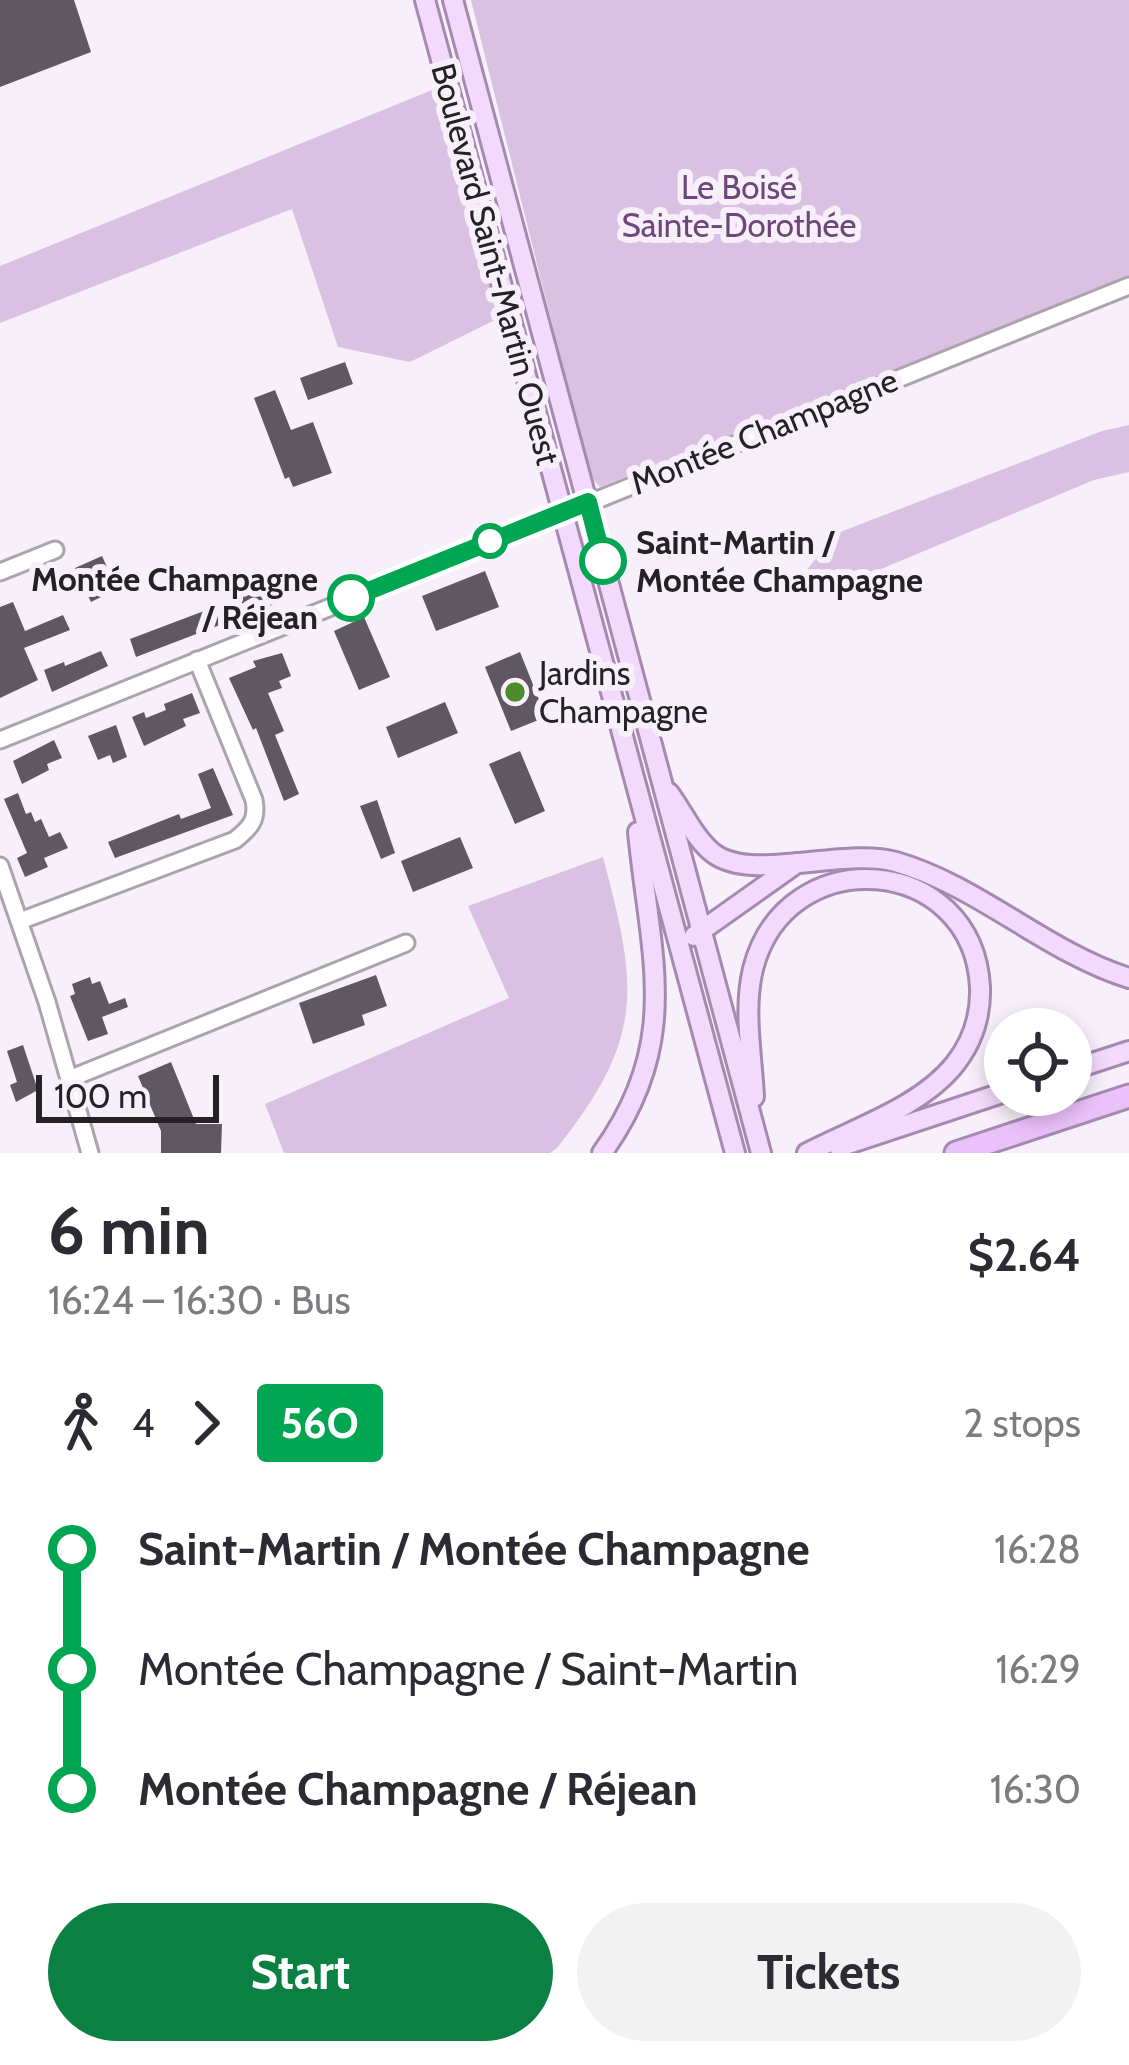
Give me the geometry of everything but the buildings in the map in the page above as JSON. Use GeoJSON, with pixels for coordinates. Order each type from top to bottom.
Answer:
{"type":"FeatureCollection","features":[{"type":"Feature","properties":{"kind":"highway"},"geometry":{"type":"LineString","coordinates":[[956,1153],[1129,1096]]}},
{"type":"Feature","properties":{"kind":"main road","name":"Boulevard Saint-Martin Ouest"},"geometry":{"type":"LineString","coordinates":[[425,0],[734,1149]]}},
{"type":"Feature","properties":{"kind":"main road","name":"Boulevard Saint-Martin Ouest"},"geometry":{"type":"LineString","coordinates":[[453,0],[759,1145]]}},
{"type":"Feature","properties":{"kind":"main road"},"geometry":{"type":"LineString","coordinates":[[602,1153],[639,1085],[656,1008],[656,954],[644,893],[633,780]]}},
{"type":"Feature","properties":{"kind":"main road"},"geometry":{"type":"LineString","coordinates":[[663,784],[705,845],[722,859],[742,865],[850,857],[896,862],[927,874],[1084,961],[1129,978]]}},
{"type":"Feature","properties":{"kind":"main road"},"geometry":{"type":"LineString","coordinates":[[680,946],[797,863]]}},
{"type":"Feature","properties":{"kind":"main road"},"geometry":{"type":"LineString","coordinates":[[759,1145],[749,997],[754,965],[770,930],[800,899],[826,885],[870,878],[907,886],[945,910],[973,951],[980,996],[972,1036],[955,1064],[927,1090],[807,1153]]}},
{"type":"Feature","properties":{"kind":"main road"},"geometry":{"type":"LineString","coordinates":[[1092,1063],[1129,1051]]}},
{"type":"Feature","properties":{"kind":"main road"},"geometry":{"type":"LineString","coordinates":[[821,1153],[984,1099]]}},
{"type":"Feature","properties":{"kind":"street","name":"Montée Champagne"},"geometry":{"type":"LineString","coordinates":[[0,740],[1129,286]]}},
{"type":"Feature","properties":{"kind":"street"},"geometry":{"type":"LineString","coordinates":[[0,572],[55,550]]}},
{"type":"Feature","properties":{"kind":"street"},"geometry":{"type":"LineString","coordinates":[[20,921],[235,840],[250,828],[256,813],[254,800],[196,660]]}},
{"type":"Feature","properties":{"kind":"street"},"geometry":{"type":"LineString","coordinates":[[0,866],[90,1153]]}},
{"type":"Feature","properties":{"kind":"street"},"geometry":{"type":"LineString","coordinates":[[69,1079],[406,944]]}},
{"type":"Feature","properties":{"kind":"green space","name":"Le Boisé Sainte-Dorothée"},"geometry":{"type":"Polygon","coordinates":[[[471,0],[1129,0],[1129,277],[600,487],[590,476],[471,0]]]}},
{"type":"Feature","properties":{"kind":"green space"},"geometry":{"type":"Polygon","coordinates":[[[437,88],[499,318],[410,362],[338,347],[292,209],[0,323],[0,266],[437,88]]]}},
{"type":"Feature","properties":{"kind":"green space"},"geometry":{"type":"Polygon","coordinates":[[[1129,425],[1129,472],[1094,480],[862,577],[813,583],[806,571],[835,534],[1102,431],[1129,425]]]}},
{"type":"Feature","properties":{"kind":"green space"},"geometry":{"type":"Polygon","coordinates":[[[603,857],[623,943],[626,1010],[606,1074],[557,1148],[550,1153],[284,1153],[265,1104],[509,998],[468,906],[603,857]]]}},
{"type":"Feature","properties":{"kind":"bus line","name":"56O"},"geometry":{"type":"LineString","coordinates":[[351,598],[588,502],[603,561]]}},
{"type":"Feature","properties":{"kind":"place","name":"Saint-Martin / Montée Champagne"},"geometry":{"type":"Point","coordinates":[603,561]}},
{"type":"Feature","properties":{"kind":"place","name":"Montée Champagne / Réjean"},"geometry":{"type":"Point","coordinates":[351,598]}},
{"type":"Feature","properties":{"kind":"place","name":"Jardins Champagne"},"geometry":{"type":"Point","coordinates":[515,692]}}]}
